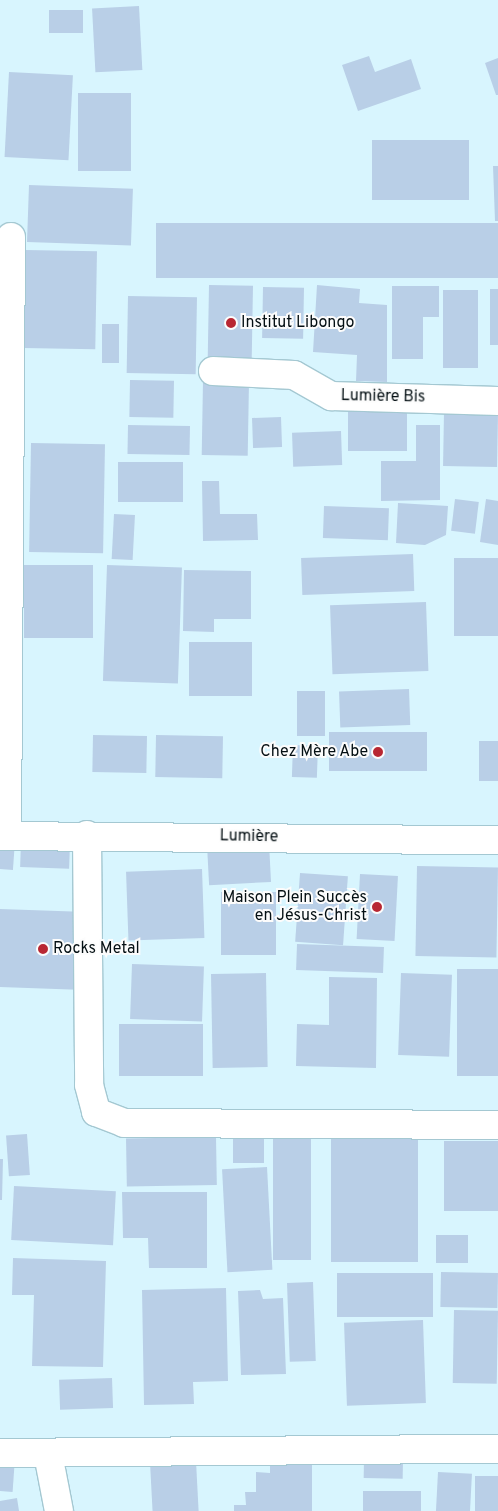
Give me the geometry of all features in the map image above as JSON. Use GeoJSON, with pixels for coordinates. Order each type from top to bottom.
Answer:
{"type":"FeatureCollection","features":[{"type":"Feature","properties":{"kind":"street"},"geometry":{"type":"LineString","coordinates":[[4,836],[11,237]]}},
{"type":"Feature","properties":{"kind":"street","name":"Lumière Bis"},"geometry":{"type":"LineString","coordinates":[[214,371],[294,375],[331,396],[498,401]]}},
{"type":"Feature","properties":{"kind":"street"},"geometry":{"type":"LineString","coordinates":[[87,835],[89,1085],[96,1112],[124,1123],[498,1125]]}},
{"type":"Feature","properties":{"kind":"street","name":"Lumière"},"geometry":{"type":"LineString","coordinates":[[4,836],[87,835],[498,840]]}},
{"type":"Feature","properties":{"kind":"street"},"geometry":{"type":"LineString","coordinates":[[0,1454],[498,1449]]}},
{"type":"Feature","properties":{"kind":"street"},"geometry":{"type":"LineString","coordinates":[[48,1454],[59,1511]]}},
{"type":"Feature","properties":{"kind":"building"},"geometry":{"type":"Polygon","coordinates":[[[139,6],[142,70],[95,72],[92,8],[139,6]]]}},
{"type":"Feature","properties":{"kind":"building"},"geometry":{"type":"Polygon","coordinates":[[[49,10],[83,10],[83,33],[49,33],[49,10]]]}},
{"type":"Feature","properties":{"kind":"building"},"geometry":{"type":"Polygon","coordinates":[[[369,56],[375,72],[411,59],[421,89],[358,111],[342,65],[369,56]]]}},
{"type":"Feature","properties":{"kind":"building"},"geometry":{"type":"Polygon","coordinates":[[[498,58],[498,95],[496,95],[485,63],[498,58]]]}},
{"type":"Feature","properties":{"kind":"building"},"geometry":{"type":"Polygon","coordinates":[[[9,72],[73,75],[68,160],[5,157],[9,72]]]}},
{"type":"Feature","properties":{"kind":"building"},"geometry":{"type":"Polygon","coordinates":[[[78,93],[131,93],[131,171],[78,171],[78,93]]]}},
{"type":"Feature","properties":{"kind":"building"},"geometry":{"type":"Polygon","coordinates":[[[372,140],[469,140],[469,200],[372,200],[372,140]]]}},
{"type":"Feature","properties":{"kind":"building"},"geometry":{"type":"Polygon","coordinates":[[[493,166],[498,166],[498,221],[495,221],[493,166]]]}},
{"type":"Feature","properties":{"kind":"building"},"geometry":{"type":"Polygon","coordinates":[[[29,185],[133,189],[131,246],[27,242],[29,185]]]}},
{"type":"Feature","properties":{"kind":"building"},"geometry":{"type":"Polygon","coordinates":[[[156,223],[498,223],[498,278],[156,278],[156,223]]]}},
{"type":"Feature","properties":{"kind":"building"},"geometry":{"type":"Polygon","coordinates":[[[25,250],[97,251],[95,349],[23,348],[25,250]]]}},
{"type":"Feature","properties":{"kind":"building","name":"Institut Libongo"},"geometry":{"type":"Polygon","coordinates":[[[209,285],[253,286],[252,360],[208,359],[209,285]]]}},
{"type":"Feature","properties":{"kind":"building"},"geometry":{"type":"Polygon","coordinates":[[[317,285],[360,289],[359,303],[387,305],[387,382],[356,381],[357,355],[313,352],[317,285]]]}},
{"type":"Feature","properties":{"kind":"building"},"geometry":{"type":"Polygon","coordinates":[[[392,286],[439,286],[439,317],[423,317],[423,359],[392,359],[392,286]]]}},
{"type":"Feature","properties":{"kind":"building"},"geometry":{"type":"Polygon","coordinates":[[[263,287],[304,288],[303,339],[262,338],[263,287]]]}},
{"type":"Feature","properties":{"kind":"building"},"geometry":{"type":"Polygon","coordinates":[[[490,289],[498,289],[498,345],[490,345],[490,289]]]}},
{"type":"Feature","properties":{"kind":"building"},"geometry":{"type":"Polygon","coordinates":[[[443,290],[478,290],[478,368],[443,368],[443,290]]]}},
{"type":"Feature","properties":{"kind":"building"},"geometry":{"type":"Polygon","coordinates":[[[128,296],[197,297],[196,374],[127,373],[128,296]]]}},
{"type":"Feature","properties":{"kind":"building"},"geometry":{"type":"Polygon","coordinates":[[[102,324],[119,324],[119,363],[102,363],[102,324]]]}},
{"type":"Feature","properties":{"kind":"building"},"geometry":{"type":"Polygon","coordinates":[[[130,380],[174,381],[173,418],[129,417],[130,380]]]}},
{"type":"Feature","properties":{"kind":"building"},"geometry":{"type":"Polygon","coordinates":[[[203,381],[249,382],[248,456],[202,455],[203,381]]]}},
{"type":"Feature","properties":{"kind":"building"},"geometry":{"type":"Polygon","coordinates":[[[348,406],[407,406],[407,451],[348,451],[348,406]]]}},
{"type":"Feature","properties":{"kind":"building"},"geometry":{"type":"Polygon","coordinates":[[[444,412],[498,413],[497,467],[443,466],[444,412]]]}},
{"type":"Feature","properties":{"kind":"building"},"geometry":{"type":"Polygon","coordinates":[[[281,417],[282,447],[253,448],[252,418],[281,417]]]}},
{"type":"Feature","properties":{"kind":"building"},"geometry":{"type":"Polygon","coordinates":[[[128,425],[190,426],[189,455],[127,454],[128,425]]]}},
{"type":"Feature","properties":{"kind":"building"},"geometry":{"type":"Polygon","coordinates":[[[416,425],[440,425],[440,500],[381,501],[381,461],[416,461],[416,425]]]}},
{"type":"Feature","properties":{"kind":"building"},"geometry":{"type":"Polygon","coordinates":[[[341,431],[342,465],[293,467],[292,433],[341,431]]]}},
{"type":"Feature","properties":{"kind":"building"},"geometry":{"type":"Polygon","coordinates":[[[31,443],[105,444],[103,553],[29,552],[31,443]]]}},
{"type":"Feature","properties":{"kind":"building"},"geometry":{"type":"Polygon","coordinates":[[[118,462],[183,462],[183,502],[118,502],[118,462]]]}},
{"type":"Feature","properties":{"kind":"building"},"geometry":{"type":"Polygon","coordinates":[[[202,481],[219,481],[220,514],[257,514],[258,540],[203,541],[202,481]]]}},
{"type":"Feature","properties":{"kind":"building"},"geometry":{"type":"Polygon","coordinates":[[[455,499],[479,502],[475,534],[451,531],[455,499]]]}},
{"type":"Feature","properties":{"kind":"building"},"geometry":{"type":"Polygon","coordinates":[[[486,499],[498,501],[498,545],[480,542],[486,499]]]}},
{"type":"Feature","properties":{"kind":"building"},"geometry":{"type":"Polygon","coordinates":[[[398,503],[448,506],[446,535],[425,545],[396,543],[398,503]]]}},
{"type":"Feature","properties":{"kind":"building"},"geometry":{"type":"Polygon","coordinates":[[[324,506],[389,508],[388,540],[323,538],[324,506]]]}},
{"type":"Feature","properties":{"kind":"building"},"geometry":{"type":"Polygon","coordinates":[[[114,514],[135,515],[133,560],[112,559],[114,514]]]}},
{"type":"Feature","properties":{"kind":"building"},"geometry":{"type":"Polygon","coordinates":[[[413,554],[414,591],[302,595],[301,558],[413,554]]]}},
{"type":"Feature","properties":{"kind":"building"},"geometry":{"type":"Polygon","coordinates":[[[454,558],[498,558],[498,636],[454,636],[454,558]]]}},
{"type":"Feature","properties":{"kind":"building"},"geometry":{"type":"Polygon","coordinates":[[[24,565],[93,565],[93,638],[24,638],[24,565]]]}},
{"type":"Feature","properties":{"kind":"building"},"geometry":{"type":"Polygon","coordinates":[[[107,565],[182,568],[178,684],[103,681],[107,565]]]}},
{"type":"Feature","properties":{"kind":"building"},"geometry":{"type":"Polygon","coordinates":[[[184,570],[251,571],[251,619],[214,619],[214,632],[183,631],[184,570]]]}},
{"type":"Feature","properties":{"kind":"building"},"geometry":{"type":"Polygon","coordinates":[[[426,602],[428,671],[332,674],[330,605],[426,602]]]}},
{"type":"Feature","properties":{"kind":"building"},"geometry":{"type":"Polygon","coordinates":[[[189,642],[252,642],[252,696],[189,696],[189,642]]]}},
{"type":"Feature","properties":{"kind":"building"},"geometry":{"type":"Polygon","coordinates":[[[409,689],[410,725],[340,727],[339,691],[409,689]]]}},
{"type":"Feature","properties":{"kind":"building"},"geometry":{"type":"Polygon","coordinates":[[[297,691],[325,691],[325,736],[297,736],[297,691]]]}},
{"type":"Feature","properties":{"kind":"building","name":"Chez Mère Abe"},"geometry":{"type":"Polygon","coordinates":[[[329,732],[427,732],[427,771],[329,771],[329,732]]]}},
{"type":"Feature","properties":{"kind":"building"},"geometry":{"type":"Polygon","coordinates":[[[93,735],[147,736],[146,773],[92,772],[93,735]]]}},
{"type":"Feature","properties":{"kind":"building"},"geometry":{"type":"Polygon","coordinates":[[[156,735],[223,736],[222,778],[155,777],[156,735]]]}},
{"type":"Feature","properties":{"kind":"building"},"geometry":{"type":"Polygon","coordinates":[[[479,741],[498,741],[498,781],[479,781],[479,741]]]}},
{"type":"Feature","properties":{"kind":"building"},"geometry":{"type":"Polygon","coordinates":[[[293,745],[318,746],[317,778],[292,777],[293,745]]]}},
{"type":"Feature","properties":{"kind":"building"},"geometry":{"type":"Polygon","coordinates":[[[0,840],[15,841],[13,870],[0,869],[0,840]]]}},
{"type":"Feature","properties":{"kind":"building"},"geometry":{"type":"Polygon","coordinates":[[[21,842],[70,844],[69,869],[20,867],[21,842]]]}},
{"type":"Feature","properties":{"kind":"building"},"geometry":{"type":"Polygon","coordinates":[[[269,843],[271,882],[209,885],[207,846],[269,843]]]}},
{"type":"Feature","properties":{"kind":"building"},"geometry":{"type":"Polygon","coordinates":[[[417,866],[498,867],[496,957],[415,956],[417,866]]]}},
{"type":"Feature","properties":{"kind":"building"},"geometry":{"type":"Polygon","coordinates":[[[202,869],[204,938],[128,941],[126,872],[202,869]]]}},
{"type":"Feature","properties":{"kind":"building"},"geometry":{"type":"Polygon","coordinates":[[[300,873],[348,876],[343,945],[295,942],[300,873]]]}},
{"type":"Feature","properties":{"kind":"building","name":"Maison Plein Succès en Jésus-Christ"},"geometry":{"type":"Polygon","coordinates":[[[360,874],[398,876],[395,941],[357,939],[360,874]]]}},
{"type":"Feature","properties":{"kind":"building"},"geometry":{"type":"Polygon","coordinates":[[[221,892],[276,892],[276,955],[221,955],[221,892]]]}},
{"type":"Feature","properties":{"kind":"building","name":"Rocks Metal"},"geometry":{"type":"Polygon","coordinates":[[[0,909],[87,912],[84,990],[0,987],[0,909]]]}},
{"type":"Feature","properties":{"kind":"building"},"geometry":{"type":"Polygon","coordinates":[[[297,944],[384,947],[383,973],[296,970],[297,944]]]}},
{"type":"Feature","properties":{"kind":"building"},"geometry":{"type":"Polygon","coordinates":[[[132,964],[204,967],[202,1021],[130,1019],[132,964]]]}},
{"type":"Feature","properties":{"kind":"building"},"geometry":{"type":"Polygon","coordinates":[[[457,969],[498,969],[498,1076],[457,1076],[457,969]]]}},
{"type":"Feature","properties":{"kind":"building"},"geometry":{"type":"Polygon","coordinates":[[[266,973],[268,1067],[213,1068],[211,974],[266,973]]]}},
{"type":"Feature","properties":{"kind":"building"},"geometry":{"type":"Polygon","coordinates":[[[401,973],[452,975],[449,1057],[398,1055],[401,973]]]}},
{"type":"Feature","properties":{"kind":"building"},"geometry":{"type":"Polygon","coordinates":[[[329,977],[377,978],[376,1068],[296,1066],[297,1024],[329,1025],[329,977]]]}},
{"type":"Feature","properties":{"kind":"building"},"geometry":{"type":"Polygon","coordinates":[[[119,1024],[203,1024],[203,1076],[119,1076],[119,1024]]]}},
{"type":"Feature","properties":{"kind":"building"},"geometry":{"type":"Polygon","coordinates":[[[331,1125],[418,1125],[418,1262],[331,1262],[331,1125]]]}},
{"type":"Feature","properties":{"kind":"building"},"geometry":{"type":"Polygon","coordinates":[[[233,1129],[264,1129],[264,1163],[233,1163],[233,1129]]]}},
{"type":"Feature","properties":{"kind":"building"},"geometry":{"type":"Polygon","coordinates":[[[27,1134],[30,1175],[9,1176],[6,1135],[27,1134]]]}},
{"type":"Feature","properties":{"kind":"building"},"geometry":{"type":"Polygon","coordinates":[[[273,1135],[311,1135],[311,1260],[273,1260],[273,1135]]]}},
{"type":"Feature","properties":{"kind":"building"},"geometry":{"type":"Polygon","coordinates":[[[216,1137],[217,1185],[127,1187],[126,1139],[216,1137]]]}},
{"type":"Feature","properties":{"kind":"building"},"geometry":{"type":"Polygon","coordinates":[[[444,1141],[498,1141],[498,1211],[444,1211],[444,1141]]]}},
{"type":"Feature","properties":{"kind":"building"},"geometry":{"type":"Polygon","coordinates":[[[0,1159],[3,1159],[2,1200],[0,1200],[0,1159]]]}},
{"type":"Feature","properties":{"kind":"building"},"geometry":{"type":"Polygon","coordinates":[[[267,1167],[272,1270],[227,1272],[222,1169],[267,1167]]]}},
{"type":"Feature","properties":{"kind":"building"},"geometry":{"type":"Polygon","coordinates":[[[14,1186],[116,1191],[113,1245],[11,1240],[14,1186]]]}},
{"type":"Feature","properties":{"kind":"building"},"geometry":{"type":"Polygon","coordinates":[[[122,1192],[207,1192],[207,1268],[149,1268],[148,1238],[123,1238],[122,1192]]]}},
{"type":"Feature","properties":{"kind":"building"},"geometry":{"type":"Polygon","coordinates":[[[436,1235],[468,1235],[468,1263],[436,1263],[436,1235]]]}},
{"type":"Feature","properties":{"kind":"building"},"geometry":{"type":"Polygon","coordinates":[[[13,1258],[106,1261],[103,1367],[32,1366],[34,1295],[12,1295],[13,1258]]]}},
{"type":"Feature","properties":{"kind":"building"},"geometry":{"type":"Polygon","coordinates":[[[441,1272],[498,1273],[497,1308],[440,1307],[441,1272]]]}},
{"type":"Feature","properties":{"kind":"building"},"geometry":{"type":"Polygon","coordinates":[[[337,1273],[433,1273],[433,1317],[337,1317],[337,1273]]]}},
{"type":"Feature","properties":{"kind":"building"},"geometry":{"type":"Polygon","coordinates":[[[313,1282],[316,1361],[290,1362],[287,1283],[313,1282]]]}},
{"type":"Feature","properties":{"kind":"building"},"geometry":{"type":"Polygon","coordinates":[[[226,1288],[228,1381],[193,1382],[194,1404],[144,1405],[142,1290],[226,1288]]]}},
{"type":"Feature","properties":{"kind":"building"},"geometry":{"type":"Polygon","coordinates":[[[260,1290],[263,1299],[283,1298],[286,1374],[241,1375],[238,1291],[260,1290]]]}},
{"type":"Feature","properties":{"kind":"building"},"geometry":{"type":"Polygon","coordinates":[[[454,1310],[498,1311],[497,1384],[453,1383],[454,1310]]]}},
{"type":"Feature","properties":{"kind":"building"},"geometry":{"type":"Polygon","coordinates":[[[423,1320],[426,1403],[347,1406],[344,1323],[423,1320]]]}},
{"type":"Feature","properties":{"kind":"building"},"geometry":{"type":"Polygon","coordinates":[[[112,1378],[113,1408],[60,1410],[59,1380],[112,1378]]]}},
{"type":"Feature","properties":{"kind":"building"},"geometry":{"type":"Polygon","coordinates":[[[195,1442],[199,1511],[153,1511],[149,1444],[195,1442]]]}},
{"type":"Feature","properties":{"kind":"building"},"geometry":{"type":"Polygon","coordinates":[[[270,1456],[312,1456],[312,1511],[234,1511],[234,1505],[246,1505],[245,1492],[256,1492],[256,1472],[270,1473],[270,1456]]]}},
{"type":"Feature","properties":{"kind":"building"},"geometry":{"type":"Polygon","coordinates":[[[0,1457],[15,1458],[13,1492],[0,1491],[0,1457]]]}},
{"type":"Feature","properties":{"kind":"building"},"geometry":{"type":"Polygon","coordinates":[[[364,1459],[403,1460],[403,1479],[364,1478],[364,1459]]]}},
{"type":"Feature","properties":{"kind":"building"},"geometry":{"type":"Polygon","coordinates":[[[438,1472],[472,1474],[470,1511],[436,1511],[438,1472]]]}},
{"type":"Feature","properties":{"kind":"building"},"geometry":{"type":"Polygon","coordinates":[[[475,1476],[498,1476],[498,1511],[475,1511],[475,1476]]]}},
{"type":"Feature","properties":{"kind":"building"},"geometry":{"type":"Polygon","coordinates":[[[363,1491],[421,1491],[421,1511],[363,1511],[363,1491]]]}},
{"type":"Feature","properties":{"kind":"building"},"geometry":{"type":"Polygon","coordinates":[[[17,1498],[19,1511],[0,1511],[0,1501],[17,1498]]]}},
{"type":"Feature","properties":{"kind":"place","name":"Institut Libongo"},"geometry":{"type":"Point","coordinates":[231,323]}},
{"type":"Feature","properties":{"kind":"place","name":"Chez Mère Abe"},"geometry":{"type":"Point","coordinates":[378,752]}},
{"type":"Feature","properties":{"kind":"place","name":"Maison Plein Succès en Jésus-Christ"},"geometry":{"type":"Point","coordinates":[377,907]}},
{"type":"Feature","properties":{"kind":"place","name":"Rocks Metal"},"geometry":{"type":"Point","coordinates":[43,949]}}]}
